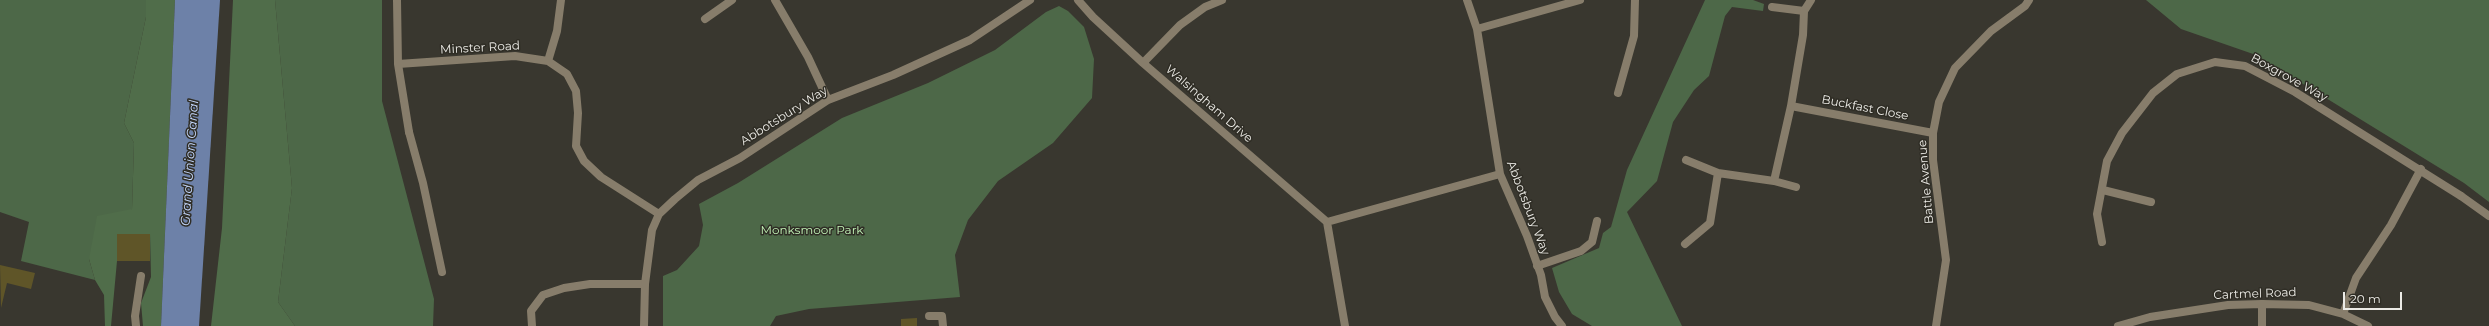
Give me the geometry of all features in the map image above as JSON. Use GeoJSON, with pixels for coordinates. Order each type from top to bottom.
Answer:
{"type":"FeatureCollection","features":[{"type":"Feature","properties":{"kind":"street"},"geometry":{"type":"LineString","coordinates":[[397,0],[398,64],[409,132],[423,183],[442,272]]}},
{"type":"Feature","properties":{"kind":"street"},"geometry":{"type":"LineString","coordinates":[[548,61],[558,31],[561,0]]}},
{"type":"Feature","properties":{"kind":"street"},"geometry":{"type":"LineString","coordinates":[[705,19],[732,0]]}},
{"type":"Feature","properties":{"kind":"street"},"geometry":{"type":"LineString","coordinates":[[775,0],[808,57],[828,100]]}},
{"type":"Feature","properties":{"kind":"street","name":"Abbotsbury Way"},"geometry":{"type":"LineString","coordinates":[[644,326],[645,284],[652,230],[660,214],[698,180],[740,158],[828,100],[893,75],[970,40],[1030,0]]}},
{"type":"Feature","properties":{"kind":"street","name":"Walsingham Drive"},"geometry":{"type":"LineString","coordinates":[[1078,0],[1093,17],[1143,63],[1327,222]]}},
{"type":"Feature","properties":{"kind":"street"},"geometry":{"type":"LineString","coordinates":[[1143,63],[1180,25],[1205,6],[1222,0]]}},
{"type":"Feature","properties":{"kind":"street","name":"Abbotsbury Way"},"geometry":{"type":"LineString","coordinates":[[1467,0],[1477,29],[1500,174],[1527,236],[1545,297],[1555,317],[1562,326]]}},
{"type":"Feature","properties":{"kind":"street"},"geometry":{"type":"LineString","coordinates":[[1477,29],[1580,0]]}},
{"type":"Feature","properties":{"kind":"street"},"geometry":{"type":"LineString","coordinates":[[1618,93],[1634,36],[1635,0]]}},
{"type":"Feature","properties":{"kind":"street"},"geometry":{"type":"LineString","coordinates":[[1774,181],[1791,106],[1803,35],[1804,11],[1811,0]]}},
{"type":"Feature","properties":{"kind":"street","name":"Battle Avenue"},"geometry":{"type":"LineString","coordinates":[[1936,326],[1946,260],[1933,160],[1933,133],[1940,102],[1955,68],[1991,31],[2026,6],[2029,0]]}},
{"type":"Feature","properties":{"kind":"street"},"geometry":{"type":"LineString","coordinates":[[1772,7],[1804,11]]}},
{"type":"Feature","properties":{"kind":"street","name":"Minster Road"},"geometry":{"type":"LineString","coordinates":[[398,64],[515,56],[548,61],[567,74],[576,91],[578,113],[576,146],[584,161],[601,177],[660,214]]}},
{"type":"Feature","properties":{"kind":"street","name":"Boxgrove Way"},"geometry":{"type":"LineString","coordinates":[[2102,242],[2097,214],[2103,190],[2107,161],[2122,133],[2153,93],[2178,74],[2215,62],[2246,66],[2295,92],[2421,169],[2489,216]]}},
{"type":"Feature","properties":{"kind":"street","name":"Buckfast Close"},"geometry":{"type":"LineString","coordinates":[[1791,106],[1933,133]]}},
{"type":"Feature","properties":{"kind":"street"},"geometry":{"type":"LineString","coordinates":[[1686,160],[1718,173],[1774,181],[1796,187]]}},
{"type":"Feature","properties":{"kind":"street"},"geometry":{"type":"LineString","coordinates":[[2343,314],[2356,278],[2391,225],[2421,169]]}},
{"type":"Feature","properties":{"kind":"street"},"geometry":{"type":"LineString","coordinates":[[1685,244],[1710,223],[1718,173]]}},
{"type":"Feature","properties":{"kind":"street"},"geometry":{"type":"LineString","coordinates":[[1345,326],[1327,222],[1500,174]]}},
{"type":"Feature","properties":{"kind":"street"},"geometry":{"type":"LineString","coordinates":[[2103,190],[2151,202]]}},
{"type":"Feature","properties":{"kind":"street"},"geometry":{"type":"LineString","coordinates":[[1537,266],[1581,251],[1592,242],[1597,221]]}},
{"type":"Feature","properties":{"kind":"street"},"geometry":{"type":"LineString","coordinates":[[136,326],[135,316],[142,276]]}},
{"type":"Feature","properties":{"kind":"street"},"geometry":{"type":"LineString","coordinates":[[532,326],[531,311],[543,295],[564,288],[590,284],[645,284]]}},
{"type":"Feature","properties":{"kind":"street"},"geometry":{"type":"LineString","coordinates":[[2262,304],[2262,326]]}},
{"type":"Feature","properties":{"kind":"street","name":"Cartmel Road"},"geometry":{"type":"LineString","coordinates":[[2118,326],[2228,305],[2262,304],[2309,305],[2343,314],[2368,326]]}},
{"type":"Feature","properties":{"kind":"street"},"geometry":{"type":"LineString","coordinates":[[929,316],[942,316],[943,326]]}},
{"type":"Feature","properties":{"kind":"green space"},"geometry":{"type":"Polygon","coordinates":[[[0,0],[146,0],[146,17],[124,123],[134,143],[132,209],[89,259],[95,280],[21,261],[29,222],[0,212],[0,0]]]}},
{"type":"Feature","properties":{"kind":"green space"},"geometry":{"type":"Polygon","coordinates":[[[146,0],[175,0],[161,326],[143,326],[141,303],[151,277],[150,234],[117,234],[117,261],[111,326],[105,326],[104,295],[95,280],[89,259],[97,216],[132,209],[134,143],[124,123],[146,17],[146,0]]]}},
{"type":"Feature","properties":{"kind":"green space"},"geometry":{"type":"Polygon","coordinates":[[[233,0],[275,0],[292,188],[278,302],[295,326],[211,326],[222,228],[233,0]]]}},
{"type":"Feature","properties":{"kind":"green space"},"geometry":{"type":"Polygon","coordinates":[[[275,0],[382,0],[382,101],[434,299],[433,326],[295,326],[278,302],[292,188],[275,0]]]}},
{"type":"Feature","properties":{"kind":"green space"},"geometry":{"type":"Polygon","coordinates":[[[1705,0],[1753,0],[1764,4],[1763,11],[1732,7],[1725,16],[1709,76],[1694,90],[1673,122],[1657,181],[1627,212],[1682,326],[1592,326],[1572,314],[1559,292],[1552,268],[1599,248],[1603,233],[1611,227],[1627,170],[1705,0]]]}},
{"type":"Feature","properties":{"kind":"green space"},"geometry":{"type":"Polygon","coordinates":[[[2146,0],[2489,0],[2489,202],[2464,183],[2256,55],[2181,29],[2146,0]]]}},
{"type":"Feature","properties":{"kind":"green space","name":"Monksmoor Park"},"geometry":{"type":"Polygon","coordinates":[[[1059,6],[1068,11],[1084,27],[1094,59],[1092,98],[1053,143],[998,181],[968,220],[955,255],[960,297],[809,309],[776,316],[770,326],[663,326],[663,276],[677,270],[699,246],[703,225],[699,204],[738,183],[842,118],[928,83],[995,50],[1046,12],[1059,6]]]}},
{"type":"Feature","properties":{"kind":"water","name":"Grand Union Canal"},"geometry":{"type":"Polygon","coordinates":[[[175,0],[220,0],[199,326],[161,326],[175,0]]]}},
{"type":"Feature","properties":{"kind":"building"},"geometry":{"type":"Polygon","coordinates":[[[117,234],[150,234],[150,261],[117,261],[117,234]]]}},
{"type":"Feature","properties":{"kind":"building"},"geometry":{"type":"Polygon","coordinates":[[[0,265],[35,273],[31,289],[7,283],[1,308],[0,265]]]}},
{"type":"Feature","properties":{"kind":"building"},"geometry":{"type":"Polygon","coordinates":[[[917,318],[917,326],[901,326],[901,319],[917,318]]]}}]}
